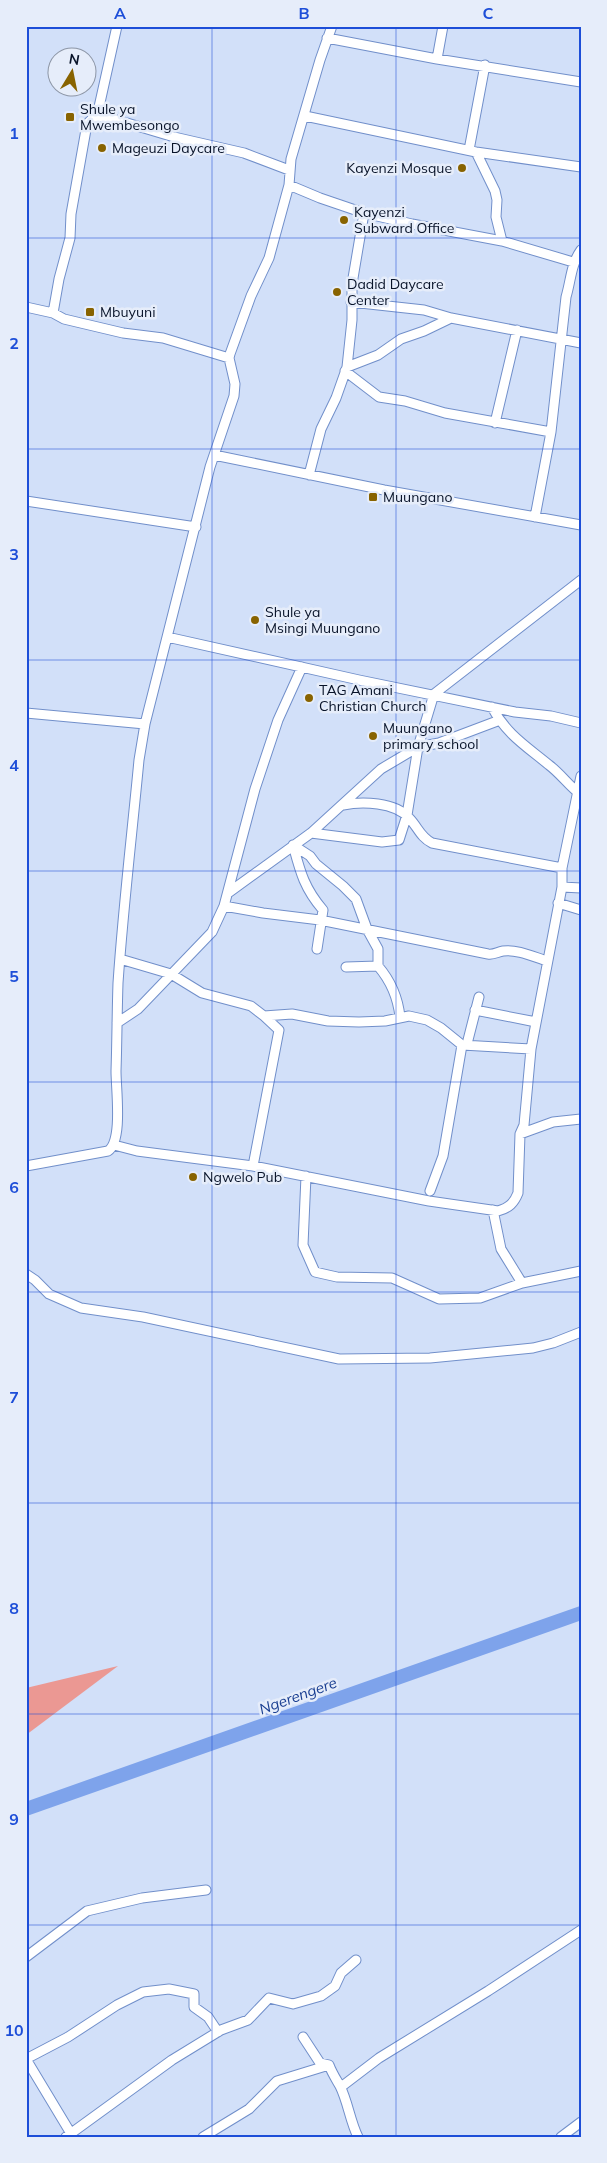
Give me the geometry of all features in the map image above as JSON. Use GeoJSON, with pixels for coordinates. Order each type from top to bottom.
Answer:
{"type":"FeatureCollection","features":[{"type":"Feature","properties":{"kind":"street"},"geometry":{"type":"LineString","coordinates":[[97,116],[116,26]]}},
{"type":"Feature","properties":{"kind":"street"},"geometry":{"type":"LineString","coordinates":[[26,1166],[108,1151],[114,1145],[118,1121],[116,1095],[120,960],[139,760],[145,724],[214,455],[235,389],[229,358],[251,296],[268,258],[289,185],[289,170],[332,26]]}},
{"type":"Feature","properties":{"kind":"street"},"geometry":{"type":"LineString","coordinates":[[437,59],[443,26]]}},
{"type":"Feature","properties":{"kind":"street"},"geometry":{"type":"LineString","coordinates":[[327,38],[437,59],[485,65],[581,82]]}},
{"type":"Feature","properties":{"kind":"street"},"geometry":{"type":"LineString","coordinates":[[485,65],[473,152],[495,191],[497,200],[496,217],[502,241]]}},
{"type":"Feature","properties":{"kind":"street"},"geometry":{"type":"LineString","coordinates":[[53,313],[59,279],[70,238],[71,214],[86,130],[90,120],[97,116],[129,123],[174,137],[244,153],[289,170]]}},
{"type":"Feature","properties":{"kind":"street"},"geometry":{"type":"LineString","coordinates":[[305,116],[473,152],[581,167]]}},
{"type":"Feature","properties":{"kind":"street"},"geometry":{"type":"LineString","coordinates":[[289,185],[364,213],[502,241],[573,262]]}},
{"type":"Feature","properties":{"kind":"street"},"geometry":{"type":"LineString","coordinates":[[309,475],[322,428],[336,398],[346,369],[352,320],[352,284],[364,213]]}},
{"type":"Feature","properties":{"kind":"street"},"geometry":{"type":"LineString","coordinates":[[535,517],[551,432],[560,339],[573,262],[581,250]]}},
{"type":"Feature","properties":{"kind":"street"},"geometry":{"type":"LineString","coordinates":[[351,302],[424,310],[451,318],[581,343]]}},
{"type":"Feature","properties":{"kind":"street"},"geometry":{"type":"LineString","coordinates":[[26,307],[123,333],[163,338],[229,358]]}},
{"type":"Feature","properties":{"kind":"street"},"geometry":{"type":"LineString","coordinates":[[346,369],[378,355],[401,339],[424,332],[451,318]]}},
{"type":"Feature","properties":{"kind":"street"},"geometry":{"type":"LineString","coordinates":[[495,423],[517,330]]}},
{"type":"Feature","properties":{"kind":"street"},"geometry":{"type":"LineString","coordinates":[[346,369],[379,396],[495,423],[551,432]]}},
{"type":"Feature","properties":{"kind":"street"},"geometry":{"type":"LineString","coordinates":[[214,455],[309,475],[581,525]]}},
{"type":"Feature","properties":{"kind":"street"},"geometry":{"type":"LineString","coordinates":[[26,501],[196,527]]}},
{"type":"Feature","properties":{"kind":"street"},"geometry":{"type":"LineString","coordinates":[[311,832],[382,842],[399,840],[407,815],[418,747],[434,694],[581,580]]}},
{"type":"Feature","properties":{"kind":"street"},"geometry":{"type":"LineString","coordinates":[[167,637],[492,707],[581,723]]}},
{"type":"Feature","properties":{"kind":"street"},"geometry":{"type":"LineString","coordinates":[[117,1023],[138,1009],[212,932],[224,906],[255,789],[278,720],[302,667]]}},
{"type":"Feature","properties":{"kind":"street"},"geometry":{"type":"LineString","coordinates":[[492,707],[500,720],[522,745],[550,766],[579,794]]}},
{"type":"Feature","properties":{"kind":"street"},"geometry":{"type":"LineString","coordinates":[[26,713],[145,724]]}},
{"type":"Feature","properties":{"kind":"street"},"geometry":{"type":"LineString","coordinates":[[228,893],[311,832],[381,768],[418,747],[440,743],[500,720]]}},
{"type":"Feature","properties":{"kind":"street"},"geometry":{"type":"LineString","coordinates":[[114,1145],[137,1151],[253,1166],[498,1212],[508,1209],[516,1200],[518,1192],[520,1134],[524,1125],[531,1049],[562,886],[562,868],[579,794],[581,776]]}},
{"type":"Feature","properties":{"kind":"street"},"geometry":{"type":"LineString","coordinates":[[342,805],[357,802],[368,803],[388,807],[407,815],[424,839],[432,843],[562,868]]}},
{"type":"Feature","properties":{"kind":"street"},"geometry":{"type":"LineString","coordinates":[[293,844],[301,876],[310,895],[322,910],[317,949]]}},
{"type":"Feature","properties":{"kind":"street"},"geometry":{"type":"LineString","coordinates":[[293,844],[310,856],[316,864],[356,899],[366,929],[378,949],[378,966],[388,978],[399,1006],[400,1017]]}},
{"type":"Feature","properties":{"kind":"street"},"geometry":{"type":"LineString","coordinates":[[562,886],[581,888]]}},
{"type":"Feature","properties":{"kind":"street"},"geometry":{"type":"LineString","coordinates":[[558,903],[581,910]]}},
{"type":"Feature","properties":{"kind":"street"},"geometry":{"type":"LineString","coordinates":[[224,906],[322,920],[488,954],[504,951],[517,952],[547,961]]}},
{"type":"Feature","properties":{"kind":"street"},"geometry":{"type":"LineString","coordinates":[[120,960],[171,974],[202,993],[251,1006],[279,1030],[253,1166]]}},
{"type":"Feature","properties":{"kind":"street"},"geometry":{"type":"LineString","coordinates":[[346,967],[378,966]]}},
{"type":"Feature","properties":{"kind":"street"},"geometry":{"type":"LineString","coordinates":[[430,1190],[443,1156],[465,1043],[478,997]]}},
{"type":"Feature","properties":{"kind":"street"},"geometry":{"type":"LineString","coordinates":[[475,1010],[536,1022]]}},
{"type":"Feature","properties":{"kind":"street"},"geometry":{"type":"LineString","coordinates":[[264,1016],[292,1014],[328,1020],[359,1022],[385,1021],[408,1016],[426,1020],[465,1043],[531,1049]]}},
{"type":"Feature","properties":{"kind":"street"},"geometry":{"type":"LineString","coordinates":[[520,1134],[553,1122],[581,1119]]}},
{"type":"Feature","properties":{"kind":"street"},"geometry":{"type":"LineString","coordinates":[[306,1176],[303,1245],[315,1272],[337,1277],[392,1278],[439,1299],[480,1298],[522,1283],[581,1271]]}},
{"type":"Feature","properties":{"kind":"street"},"geometry":{"type":"LineString","coordinates":[[493,1210],[501,1249],[522,1283]]}},
{"type":"Feature","properties":{"kind":"street"},"geometry":{"type":"LineString","coordinates":[[26,1274],[49,1294],[81,1308],[143,1317],[339,1359],[430,1358],[533,1348],[553,1343],[581,1332]]}},
{"type":"Feature","properties":{"kind":"street"},"geometry":{"type":"LineString","coordinates":[[26,1957],[87,1911],[142,1898],[206,1890]]}},
{"type":"Feature","properties":{"kind":"street"},"geometry":{"type":"LineString","coordinates":[[341,2087],[379,2058],[488,1991],[581,1930]]}},
{"type":"Feature","properties":{"kind":"street"},"geometry":{"type":"LineString","coordinates":[[218,2032],[208,2017],[194,2006],[194,1994],[169,1989],[143,1992],[117,2005],[68,2037],[26,2059],[70,2136],[172,2060],[218,2032],[248,2020],[269,1998],[293,2004],[321,1996],[336,1986],[341,1973],[356,1960]]}},
{"type":"Feature","properties":{"kind":"street"},"geometry":{"type":"LineString","coordinates":[[303,2037],[320,2063],[329,2064]]}},
{"type":"Feature","properties":{"kind":"street"},"geometry":{"type":"LineString","coordinates":[[329,2064],[333,2075],[341,2087],[351,2122],[358,2137]]}},
{"type":"Feature","properties":{"kind":"street"},"geometry":{"type":"LineString","coordinates":[[203,2137],[249,2109],[277,2081],[329,2064]]}},
{"type":"Feature","properties":{"kind":"street"},"geometry":{"type":"LineString","coordinates":[[561,2137],[581,2122]]}},
{"type":"Feature","properties":{"kind":"shaded area"},"geometry":{"type":"Polygon","coordinates":[[[118,1666],[26,1735],[26,1688],[118,1666]]]}},
{"type":"Feature","properties":{"kind":"waterway","name":"Ngerengere"},"geometry":{"type":"LineString","coordinates":[[26,1809],[581,1613]]}},
{"type":"Feature","properties":{"kind":"place","name":"Shule ya Mwembesongo"},"geometry":{"type":"Point","coordinates":[70,117]}},
{"type":"Feature","properties":{"kind":"place","name":"Mageuzi Daycare"},"geometry":{"type":"Point","coordinates":[102,148]}},
{"type":"Feature","properties":{"kind":"place","name":"Kayenzi Mosque"},"geometry":{"type":"Point","coordinates":[462,168]}},
{"type":"Feature","properties":{"kind":"place","name":"Kayenzi Subward Office"},"geometry":{"type":"Point","coordinates":[344,220]}},
{"type":"Feature","properties":{"kind":"place","name":"Dadid Daycare Center"},"geometry":{"type":"Point","coordinates":[337,292]}},
{"type":"Feature","properties":{"kind":"place","name":"Mbuyuni"},"geometry":{"type":"Point","coordinates":[90,312]}},
{"type":"Feature","properties":{"kind":"place","name":"Muungano"},"geometry":{"type":"Point","coordinates":[373,497]}},
{"type":"Feature","properties":{"kind":"place","name":"Shule ya Msingi Muungano"},"geometry":{"type":"Point","coordinates":[255,620]}},
{"type":"Feature","properties":{"kind":"place","name":"TAG Amani Christian Church"},"geometry":{"type":"Point","coordinates":[309,698]}},
{"type":"Feature","properties":{"kind":"place","name":"Muungano primary school"},"geometry":{"type":"Point","coordinates":[373,736]}},
{"type":"Feature","properties":{"kind":"place","name":"Ngwelo Pub"},"geometry":{"type":"Point","coordinates":[193,1177]}}]}
